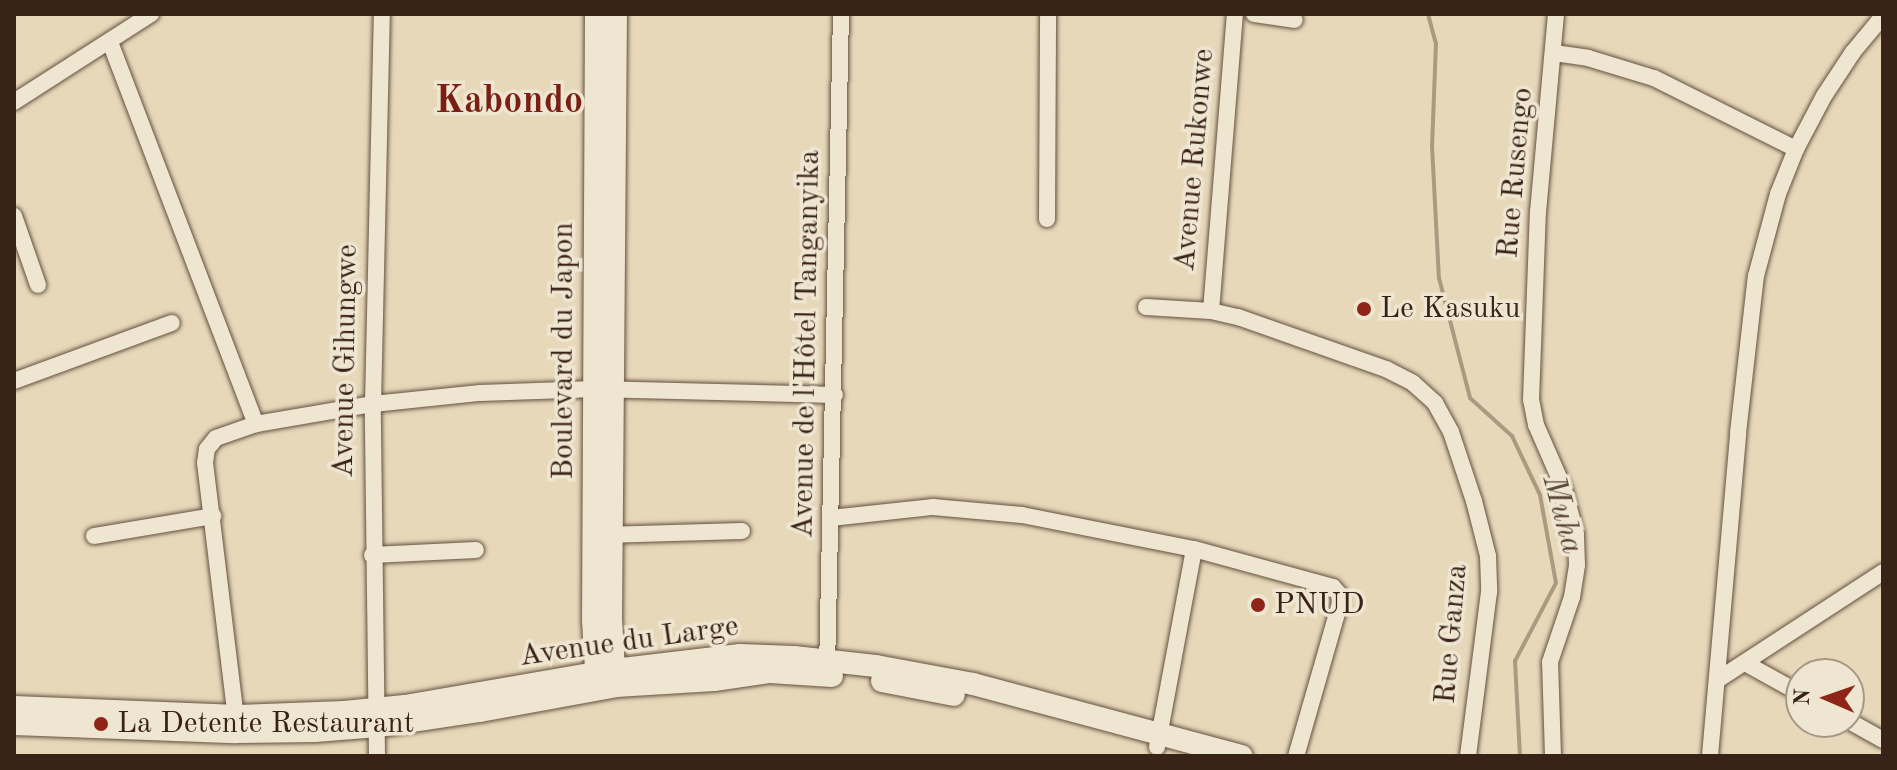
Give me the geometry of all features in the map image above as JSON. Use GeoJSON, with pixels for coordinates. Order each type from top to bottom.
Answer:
{"type":"FeatureCollection","features":[{"type":"Feature","properties":{"kind":"main road","name":"Boulevard du Japon"},"geometry":{"type":"LineString","coordinates":[[596,14],[605,154],[603,535],[606,679]]}},
{"type":"Feature","properties":{"kind":"main road","name":"Boulevard du Japon"},"geometry":{"type":"LineString","coordinates":[[605,154],[616,14]]}},
{"type":"Feature","properties":{"kind":"main road","name":"Avenue du Large"},"geometry":{"type":"LineString","coordinates":[[14,724],[237,724],[378,717],[606,679],[714,680],[827,668],[960,681],[1158,740],[1241,756]]}},
{"type":"Feature","properties":{"kind":"main road","name":"Avenue du Large"},"geometry":{"type":"LineString","coordinates":[[14,707],[237,724]]}},
{"type":"Feature","properties":{"kind":"main road","name":"Avenue du Large"},"geometry":{"type":"LineString","coordinates":[[1158,740],[1190,756]]}},
{"type":"Feature","properties":{"kind":"street"},"geometry":{"type":"LineString","coordinates":[[14,102],[151,14]]}},
{"type":"Feature","properties":{"kind":"street","name":"Avenue Gihungwe"},"geometry":{"type":"LineString","coordinates":[[377,756],[372,555],[373,404],[382,14]]}},
{"type":"Feature","properties":{"kind":"street","name":"Avenue de l'Hôtel Tanganyika"},"geometry":{"type":"LineString","coordinates":[[827,668],[841,14]]}},
{"type":"Feature","properties":{"kind":"street"},"geometry":{"type":"LineString","coordinates":[[1047,219],[1048,14]]}},
{"type":"Feature","properties":{"kind":"street","name":"Avenue Rukonwe"},"geometry":{"type":"LineString","coordinates":[[1211,311],[1235,14]]}},
{"type":"Feature","properties":{"kind":"street"},"geometry":{"type":"LineString","coordinates":[[1254,14],[1295,20]]}},
{"type":"Feature","properties":{"kind":"street","name":"Rue Rusengo"},"geometry":{"type":"LineString","coordinates":[[1553,756],[1550,662],[1572,597],[1577,565],[1572,519],[1564,489],[1536,425],[1531,400],[1538,212],[1556,14]]}},
{"type":"Feature","properties":{"kind":"street"},"geometry":{"type":"LineString","coordinates":[[1710,756],[1738,433],[1756,276],[1778,194],[1796,149],[1824,96],[1853,52],[1883,16]]}},
{"type":"Feature","properties":{"kind":"street"},"geometry":{"type":"LineString","coordinates":[[110,42],[256,424]]}},
{"type":"Feature","properties":{"kind":"street"},"geometry":{"type":"LineString","coordinates":[[1554,53],[1588,58],[1654,78],[1796,149]]}},
{"type":"Feature","properties":{"kind":"street"},"geometry":{"type":"LineString","coordinates":[[14,216],[38,285]]}},
{"type":"Feature","properties":{"kind":"street","name":"Rue Ganza"},"geometry":{"type":"LineString","coordinates":[[1146,307],[1211,311],[1386,369],[1413,383],[1435,403],[1451,432],[1488,556],[1489,592],[1468,756]]}},
{"type":"Feature","properties":{"kind":"street"},"geometry":{"type":"LineString","coordinates":[[14,381],[172,323]]}},
{"type":"Feature","properties":{"kind":"street"},"geometry":{"type":"LineString","coordinates":[[237,724],[205,463],[207,449],[216,438],[256,424],[373,404],[480,393],[604,390],[835,395]]}},
{"type":"Feature","properties":{"kind":"street"},"geometry":{"type":"LineString","coordinates":[[831,518],[912,507],[1022,515],[1194,549],[1333,587],[1339,594],[1340,603],[1296,756]]}},
{"type":"Feature","properties":{"kind":"street"},"geometry":{"type":"LineString","coordinates":[[94,536],[213,516]]}},
{"type":"Feature","properties":{"kind":"street"},"geometry":{"type":"LineString","coordinates":[[603,535],[742,531]]}},
{"type":"Feature","properties":{"kind":"street"},"geometry":{"type":"LineString","coordinates":[[1158,740],[1194,549]]}},
{"type":"Feature","properties":{"kind":"street"},"geometry":{"type":"LineString","coordinates":[[372,555],[476,550]]}},
{"type":"Feature","properties":{"kind":"street"},"geometry":{"type":"LineString","coordinates":[[1719,679],[1883,572]]}},
{"type":"Feature","properties":{"kind":"street"},"geometry":{"type":"LineString","coordinates":[[1745,663],[1785,685]]}},
{"type":"Feature","properties":{"kind":"street"},"geometry":{"type":"LineString","coordinates":[[1865,730],[1883,740]]}},
{"type":"Feature","properties":{"kind":"waterway","name":"Muha"},"geometry":{"type":"LineString","coordinates":[[1428,14],[1436,43],[1432,146],[1439,278],[1470,398],[1512,436],[1540,495],[1556,583],[1515,661],[1520,756]]}},
{"type":"Feature","properties":{"kind":"place","name":"Le Kasuku"},"geometry":{"type":"Point","coordinates":[1364,309]}},
{"type":"Feature","properties":{"kind":"place","name":"PNUD"},"geometry":{"type":"Point","coordinates":[1258,605]}},
{"type":"Feature","properties":{"kind":"place","name":"La Detente Restaurant"},"geometry":{"type":"Point","coordinates":[101,724]}},
{"type":"Feature","properties":{"kind":"district","name":"Kabondo"},"geometry":{"type":"Point","coordinates":[509,103]}}]}
